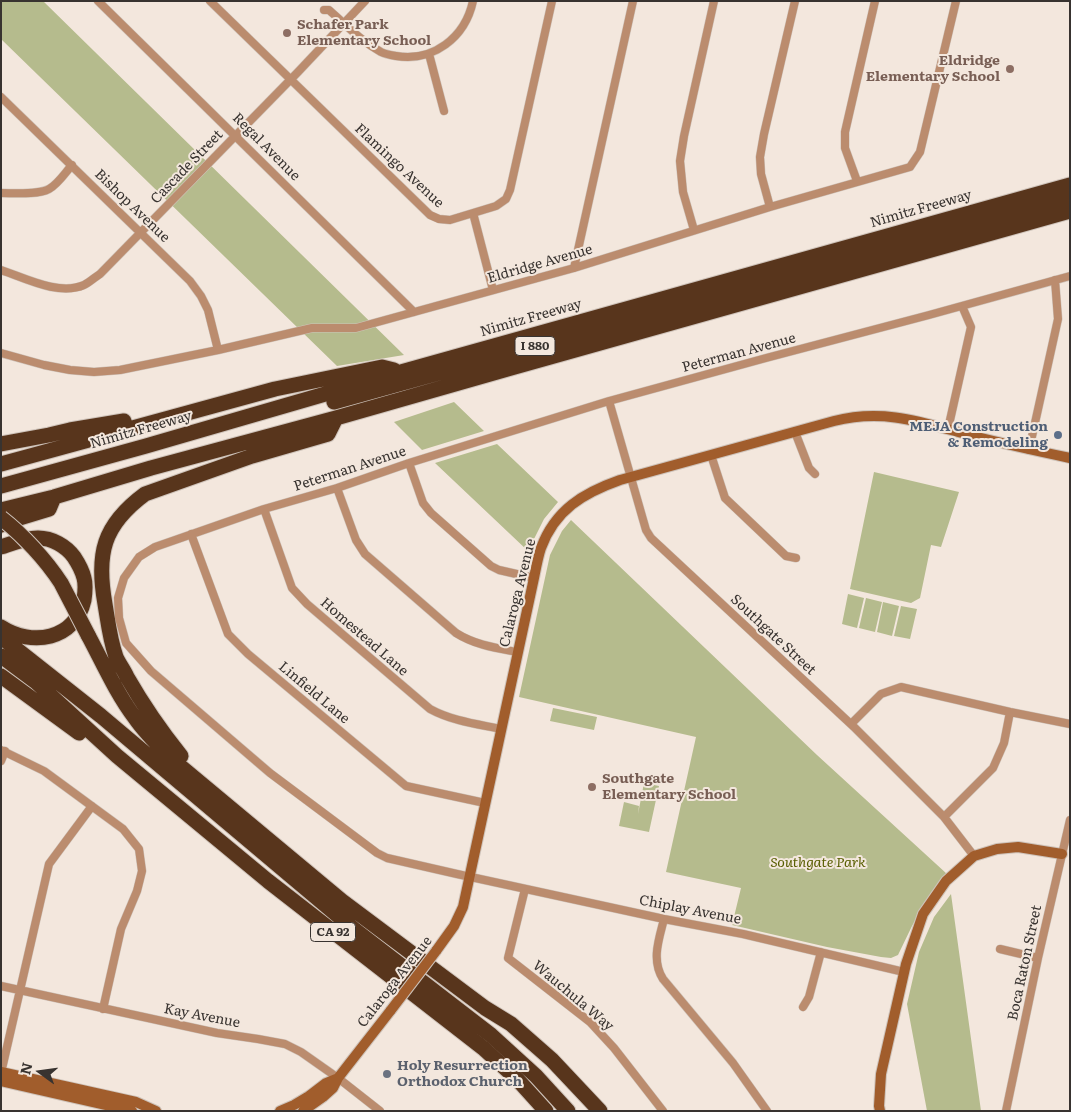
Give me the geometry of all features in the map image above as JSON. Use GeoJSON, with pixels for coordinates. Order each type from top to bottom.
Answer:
{"type":"FeatureCollection","features":[{"type":"Feature","properties":{"kind":"highway","name":"Nimitz Freeway"},"geometry":{"type":"LineString","coordinates":[[1,486],[1070,185]]}},
{"type":"Feature","properties":{"kind":"highway","name":"I 880"},"geometry":{"type":"LineString","coordinates":[[1,494],[1070,198]]}},
{"type":"Feature","properties":{"kind":"highway","name":"I 880"},"geometry":{"type":"LineString","coordinates":[[1,510],[336,418],[1070,211]]}},
{"type":"Feature","properties":{"kind":"highway"},"geometry":{"type":"LineString","coordinates":[[1,464],[275,389],[382,367],[401,372]]}},
{"type":"Feature","properties":{"kind":"highway"},"geometry":{"type":"LineString","coordinates":[[1,444],[234,400]]}},
{"type":"Feature","properties":{"kind":"highway"},"geometry":{"type":"LineString","coordinates":[[206,786],[155,724],[116,656],[109,632],[101,584],[101,565],[104,547],[108,536],[122,514],[145,494],[252,456],[328,434],[336,418]]}},
{"type":"Feature","properties":{"kind":"highway"},"geometry":{"type":"LineString","coordinates":[[1,525],[49,509],[54,496]]}},
{"type":"Feature","properties":{"kind":"highway"},"geometry":{"type":"LineString","coordinates":[[1,518],[35,550],[60,582],[122,699],[149,736],[174,761],[342,901],[486,1008],[511,1024],[552,1060],[600,1111]]}},
{"type":"Feature","properties":{"kind":"highway"},"geometry":{"type":"LineString","coordinates":[[1,547],[28,538],[51,540],[63,546],[72,554],[78,564],[84,578],[85,593],[82,609],[72,623],[62,631],[49,637],[25,637],[16,635],[1,627]]}},
{"type":"Feature","properties":{"kind":"highway","name":"CA 92"},"geometry":{"type":"LineString","coordinates":[[1,637],[109,722],[355,930],[491,1035],[526,1066],[568,1111]]}},
{"type":"Feature","properties":{"kind":"highway","name":"CA 92"},"geometry":{"type":"LineString","coordinates":[[1,656],[36,682],[117,756],[268,881],[471,1038],[506,1069],[546,1111]]}},
{"type":"Feature","properties":{"kind":"highway"},"geometry":{"type":"LineString","coordinates":[[1,676],[94,744],[117,756]]}},
{"type":"Feature","properties":{"kind":"highway"},"geometry":{"type":"LineString","coordinates":[[486,1008],[545,1065],[587,1111]]}},
{"type":"Feature","properties":{"kind":"street","name":"Regal Avenue"},"geometry":{"type":"LineString","coordinates":[[98,1],[414,312]]}},
{"type":"Feature","properties":{"kind":"street","name":"Flamingo Avenue"},"geometry":{"type":"LineString","coordinates":[[210,1],[430,215],[439,219],[450,220],[496,206],[506,199],[510,190],[552,1]]}},
{"type":"Feature","properties":{"kind":"street","name":"Cascade Street"},"geometry":{"type":"LineString","coordinates":[[1,270],[56,288],[70,289],[84,284],[100,274],[290,80],[364,1]]}},
{"type":"Feature","properties":{"kind":"street"},"geometry":{"type":"LineString","coordinates":[[324,10],[329,10],[363,41],[383,53],[406,58],[429,54],[448,44],[464,26],[472,1]]}},
{"type":"Feature","properties":{"kind":"street"},"geometry":{"type":"LineString","coordinates":[[574,268],[633,1]]}},
{"type":"Feature","properties":{"kind":"street"},"geometry":{"type":"LineString","coordinates":[[694,230],[683,192],[680,161],[714,1]]}},
{"type":"Feature","properties":{"kind":"street"},"geometry":{"type":"LineString","coordinates":[[770,207],[761,174],[760,158],[795,1]]}},
{"type":"Feature","properties":{"kind":"street"},"geometry":{"type":"LineString","coordinates":[[857,181],[845,148],[845,132],[875,1]]}},
{"type":"Feature","properties":{"kind":"street","name":"Eldridge Avenue"},"geometry":{"type":"LineString","coordinates":[[1,353],[44,365],[94,372],[120,370],[312,328],[356,328],[574,268],[770,207],[910,167],[920,152],[956,1]]}},
{"type":"Feature","properties":{"kind":"street"},"geometry":{"type":"LineString","coordinates":[[429,54],[444,111]]}},
{"type":"Feature","properties":{"kind":"street","name":"Bishop Avenue"},"geometry":{"type":"LineString","coordinates":[[1,97],[190,280],[208,310],[218,350]]}},
{"type":"Feature","properties":{"kind":"street"},"geometry":{"type":"LineString","coordinates":[[1,193],[39,192],[49,189],[72,166]]}},
{"type":"Feature","properties":{"kind":"street"},"geometry":{"type":"LineString","coordinates":[[473,213],[493,290]]}},
{"type":"Feature","properties":{"kind":"street","name":"Peterman Avenue"},"geometry":{"type":"LineString","coordinates":[[470,877],[377,854],[270,772],[152,671],[126,643],[119,618],[118,598],[124,578],[139,557],[155,547],[264,509],[337,488],[409,463],[609,401],[1070,276]]}},
{"type":"Feature","properties":{"kind":"street"},"geometry":{"type":"LineString","coordinates":[[1030,450],[1058,319],[1055,280]]}},
{"type":"Feature","properties":{"kind":"street"},"geometry":{"type":"LineString","coordinates":[[948,429],[971,326],[962,306]]}},
{"type":"Feature","properties":{"kind":"street","name":"Southgate Street"},"geometry":{"type":"LineString","coordinates":[[609,401],[646,530],[651,538],[851,724],[944,817],[974,856]]}},
{"type":"Feature","properties":{"kind":"street","name":"Calaroga Avenue"},"geometry":{"type":"LineString","coordinates":[[302,1111],[333,1088],[338,1078],[436,951],[456,922],[463,907],[541,548],[549,530],[563,512],[576,501],[603,486],[841,419],[858,416],[874,415],[902,418],[1070,458]]}},
{"type":"Feature","properties":{"kind":"street"},"geometry":{"type":"LineString","coordinates":[[795,432],[809,468],[815,474]]}},
{"type":"Feature","properties":{"kind":"street"},"geometry":{"type":"LineString","coordinates":[[711,455],[725,498],[786,556],[796,558]]}},
{"type":"Feature","properties":{"kind":"street"},"geometry":{"type":"LineString","coordinates":[[409,463],[423,503],[431,513],[491,566],[499,570],[534,578]]}},
{"type":"Feature","properties":{"kind":"street"},"geometry":{"type":"LineString","coordinates":[[337,488],[356,540],[364,554],[456,633],[467,640],[479,644],[517,652]]}},
{"type":"Feature","properties":{"kind":"street","name":"Homestead Lane"},"geometry":{"type":"LineString","coordinates":[[264,509],[292,588],[307,604],[430,709],[452,718],[501,729]]}},
{"type":"Feature","properties":{"kind":"street","name":"Linfield Lane"},"geometry":{"type":"LineString","coordinates":[[191,534],[228,634],[248,654],[406,786],[485,803]]}},
{"type":"Feature","properties":{"kind":"street"},"geometry":{"type":"LineString","coordinates":[[851,724],[882,694],[901,687],[1070,724]]}},
{"type":"Feature","properties":{"kind":"street"},"geometry":{"type":"LineString","coordinates":[[944,817],[993,768],[1004,743],[1010,712]]}},
{"type":"Feature","properties":{"kind":"street"},"geometry":{"type":"LineString","coordinates":[[1,761],[3,750],[44,771],[123,829],[139,849],[142,871],[137,891],[121,929],[103,1009]]}},
{"type":"Feature","properties":{"kind":"street"},"geometry":{"type":"LineString","coordinates":[[92,806],[49,864],[1,1072],[136,1102],[156,1111]]}},
{"type":"Feature","properties":{"kind":"street","name":"Boca Raton Street"},"geometry":{"type":"LineString","coordinates":[[1006,1111],[1038,958],[1066,855],[1070,820]]}},
{"type":"Feature","properties":{"kind":"street"},"geometry":{"type":"LineString","coordinates":[[880,1111],[880,1074],[904,972],[923,914],[946,882],[974,856],[997,849],[1018,847],[1066,855]]}},
{"type":"Feature","properties":{"kind":"street","name":"Chiplay Avenue"},"geometry":{"type":"LineString","coordinates":[[470,877],[743,934],[904,972]]}},
{"type":"Feature","properties":{"kind":"street","name":"Wauchula Way"},"geometry":{"type":"LineString","coordinates":[[525,889],[508,958],[590,1022],[614,1048],[663,1111]]}},
{"type":"Feature","properties":{"kind":"street"},"geometry":{"type":"LineString","coordinates":[[664,918],[656,957],[658,970],[663,979],[733,1062],[767,1111]]}},
{"type":"Feature","properties":{"kind":"street"},"geometry":{"type":"LineString","coordinates":[[1000,948],[1038,958]]}},
{"type":"Feature","properties":{"kind":"street"},"geometry":{"type":"LineString","coordinates":[[802,1007],[809,997],[821,952]]}},
{"type":"Feature","properties":{"kind":"street","name":"Kay Avenue"},"geometry":{"type":"LineString","coordinates":[[1,986],[217,1033],[285,1044],[301,1052],[338,1078],[380,1111]]}},
{"type":"Feature","properties":{"kind":"street","name":"Calaroga Avenue"},"geometry":{"type":"LineString","coordinates":[[280,1111],[294,1105],[326,1083],[338,1078]]}},
{"type":"Feature","properties":{"kind":"street"},"geometry":{"type":"LineString","coordinates":[[1,1081],[132,1111]]}},
{"type":"Feature","properties":{"kind":"green space"},"geometry":{"type":"Polygon","coordinates":[[[1,1],[43,1],[404,355],[337,366],[1,39],[1,1]]]}},
{"type":"Feature","properties":{"kind":"green space"},"geometry":{"type":"Polygon","coordinates":[[[454,402],[484,431],[422,450],[394,422],[454,402]]]}},
{"type":"Feature","properties":{"kind":"green space"},"geometry":{"type":"Polygon","coordinates":[[[497,444],[558,502],[544,519],[528,551],[435,463],[497,444]]]}},
{"type":"Feature","properties":{"kind":"green space"},"geometry":{"type":"Polygon","coordinates":[[[874,472],[959,492],[941,547],[931,545],[920,598],[911,603],[850,589],[874,472]]]}},
{"type":"Feature","properties":{"kind":"green space","name":"Southgate Park"},"geometry":{"type":"Polygon","coordinates":[[[571,520],[817,755],[947,874],[926,901],[898,955],[891,958],[881,957],[827,947],[732,925],[741,888],[666,872],[696,737],[519,697],[550,555],[562,531],[571,520]]]}},
{"type":"Feature","properties":{"kind":"green space"},"geometry":{"type":"Polygon","coordinates":[[[848,594],[864,598],[857,628],[842,624],[848,594]]]}},
{"type":"Feature","properties":{"kind":"green space"},"geometry":{"type":"Polygon","coordinates":[[[866,598],[882,602],[875,632],[859,628],[866,598]]]}},
{"type":"Feature","properties":{"kind":"green space"},"geometry":{"type":"Polygon","coordinates":[[[883,602],[899,606],[892,636],[877,632],[883,602]]]}},
{"type":"Feature","properties":{"kind":"green space"},"geometry":{"type":"Polygon","coordinates":[[[901,606],[917,609],[910,639],[894,636],[901,606]]]}},
{"type":"Feature","properties":{"kind":"green space"},"geometry":{"type":"Polygon","coordinates":[[[553,708],[597,717],[594,730],[550,721],[553,708]]]}},
{"type":"Feature","properties":{"kind":"green space"},"geometry":{"type":"Polygon","coordinates":[[[644,783],[659,786],[649,832],[619,826],[624,802],[639,806],[638,814],[644,783]]]}},
{"type":"Feature","properties":{"kind":"green space"},"geometry":{"type":"Polygon","coordinates":[[[951,894],[981,1111],[927,1111],[907,1004],[919,952],[934,917],[951,894]]]}},
{"type":"Feature","properties":{"kind":"place","name":"Schafer Park Elementary School"},"geometry":{"type":"Point","coordinates":[287,33]}},
{"type":"Feature","properties":{"kind":"place","name":"Eldridge Elementary School"},"geometry":{"type":"Point","coordinates":[1010,69]}},
{"type":"Feature","properties":{"kind":"place","name":"MEJA Construction & Remodeling"},"geometry":{"type":"Point","coordinates":[1058,435]}},
{"type":"Feature","properties":{"kind":"place","name":"Southgate Elementary School"},"geometry":{"type":"Point","coordinates":[592,787]}},
{"type":"Feature","properties":{"kind":"place","name":"Holy Resurrection Orthodox Church"},"geometry":{"type":"Point","coordinates":[387,1074]}}]}
